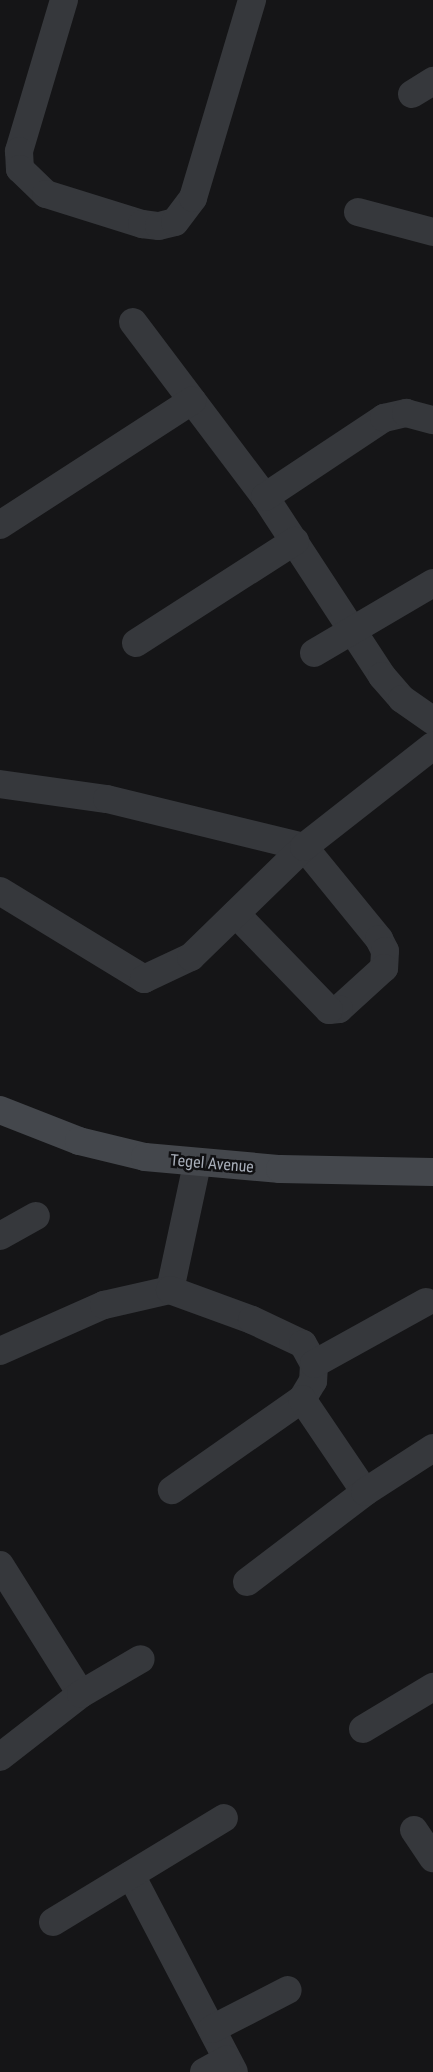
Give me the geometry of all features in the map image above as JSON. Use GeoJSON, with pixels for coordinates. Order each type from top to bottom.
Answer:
{"type":"FeatureCollection","features":[{"type":"Feature","properties":{"kind":"street"},"geometry":{"type":"LineString","coordinates":[[64,0],[19,151],[20,169],[46,194],[142,224],[159,226],[175,222],[193,198],[252,0]]}},
{"type":"Feature","properties":{"kind":"street"},"geometry":{"type":"LineString","coordinates":[[358,212],[433,232]]}},
{"type":"Feature","properties":{"kind":"street"},"geometry":{"type":"LineString","coordinates":[[133,322],[265,497],[354,629],[382,676],[402,699],[433,721]]}},
{"type":"Feature","properties":{"kind":"street"},"geometry":{"type":"LineString","coordinates":[[0,525],[192,400]]}},
{"type":"Feature","properties":{"kind":"street"},"geometry":{"type":"LineString","coordinates":[[265,497],[384,418],[406,413],[433,420]]}},
{"type":"Feature","properties":{"kind":"street"},"geometry":{"type":"LineString","coordinates":[[136,643],[295,541]]}},
{"type":"Feature","properties":{"kind":"street"},"geometry":{"type":"LineString","coordinates":[[314,653],[433,583]]}},
{"type":"Feature","properties":{"kind":"street"},"geometry":{"type":"LineString","coordinates":[[0,891],[144,979],[191,957],[304,847],[433,746]]}},
{"type":"Feature","properties":{"kind":"street"},"geometry":{"type":"LineString","coordinates":[[0,784],[107,799],[304,847],[379,939],[385,951],[382,972],[339,1009],[329,1010],[236,914]]}},
{"type":"Feature","properties":{"kind":"street","name":"Tegel Avenue"},"geometry":{"type":"LineString","coordinates":[[0,1110],[79,1141],[145,1157],[197,1164],[433,1172]]}},
{"type":"Feature","properties":{"kind":"street"},"geometry":{"type":"LineString","coordinates":[[170,1290],[197,1164]]}},
{"type":"Feature","properties":{"kind":"street"},"geometry":{"type":"LineString","coordinates":[[0,1236],[36,1216]]}},
{"type":"Feature","properties":{"kind":"street"},"geometry":{"type":"LineString","coordinates":[[0,1351],[104,1305],[170,1290],[292,1336],[303,1344],[314,1364],[313,1381],[302,1398],[172,1490]]}},
{"type":"Feature","properties":{"kind":"street"},"geometry":{"type":"LineString","coordinates":[[314,1364],[426,1302]]}},
{"type":"Feature","properties":{"kind":"street"},"geometry":{"type":"LineString","coordinates":[[302,1398],[365,1492]]}},
{"type":"Feature","properties":{"kind":"street"},"geometry":{"type":"LineString","coordinates":[[247,1582],[365,1492],[433,1448]]}},
{"type":"Feature","properties":{"kind":"street"},"geometry":{"type":"LineString","coordinates":[[0,1565],[81,1694]]}},
{"type":"Feature","properties":{"kind":"street"},"geometry":{"type":"LineString","coordinates":[[0,1757],[81,1694],[141,1660]]}},
{"type":"Feature","properties":{"kind":"street"},"geometry":{"type":"LineString","coordinates":[[363,1729],[433,1687]]}},
{"type":"Feature","properties":{"kind":"street"},"geometry":{"type":"LineString","coordinates":[[53,1922],[224,1818]]}},
{"type":"Feature","properties":{"kind":"street"},"geometry":{"type":"LineString","coordinates":[[414,1830],[433,1858]]}},
{"type":"Feature","properties":{"kind":"street"},"geometry":{"type":"LineString","coordinates":[[131,1875],[212,2029],[221,2068]]}},
{"type":"Feature","properties":{"kind":"street"},"geometry":{"type":"LineString","coordinates":[[212,2029],[288,1990]]}}]}
